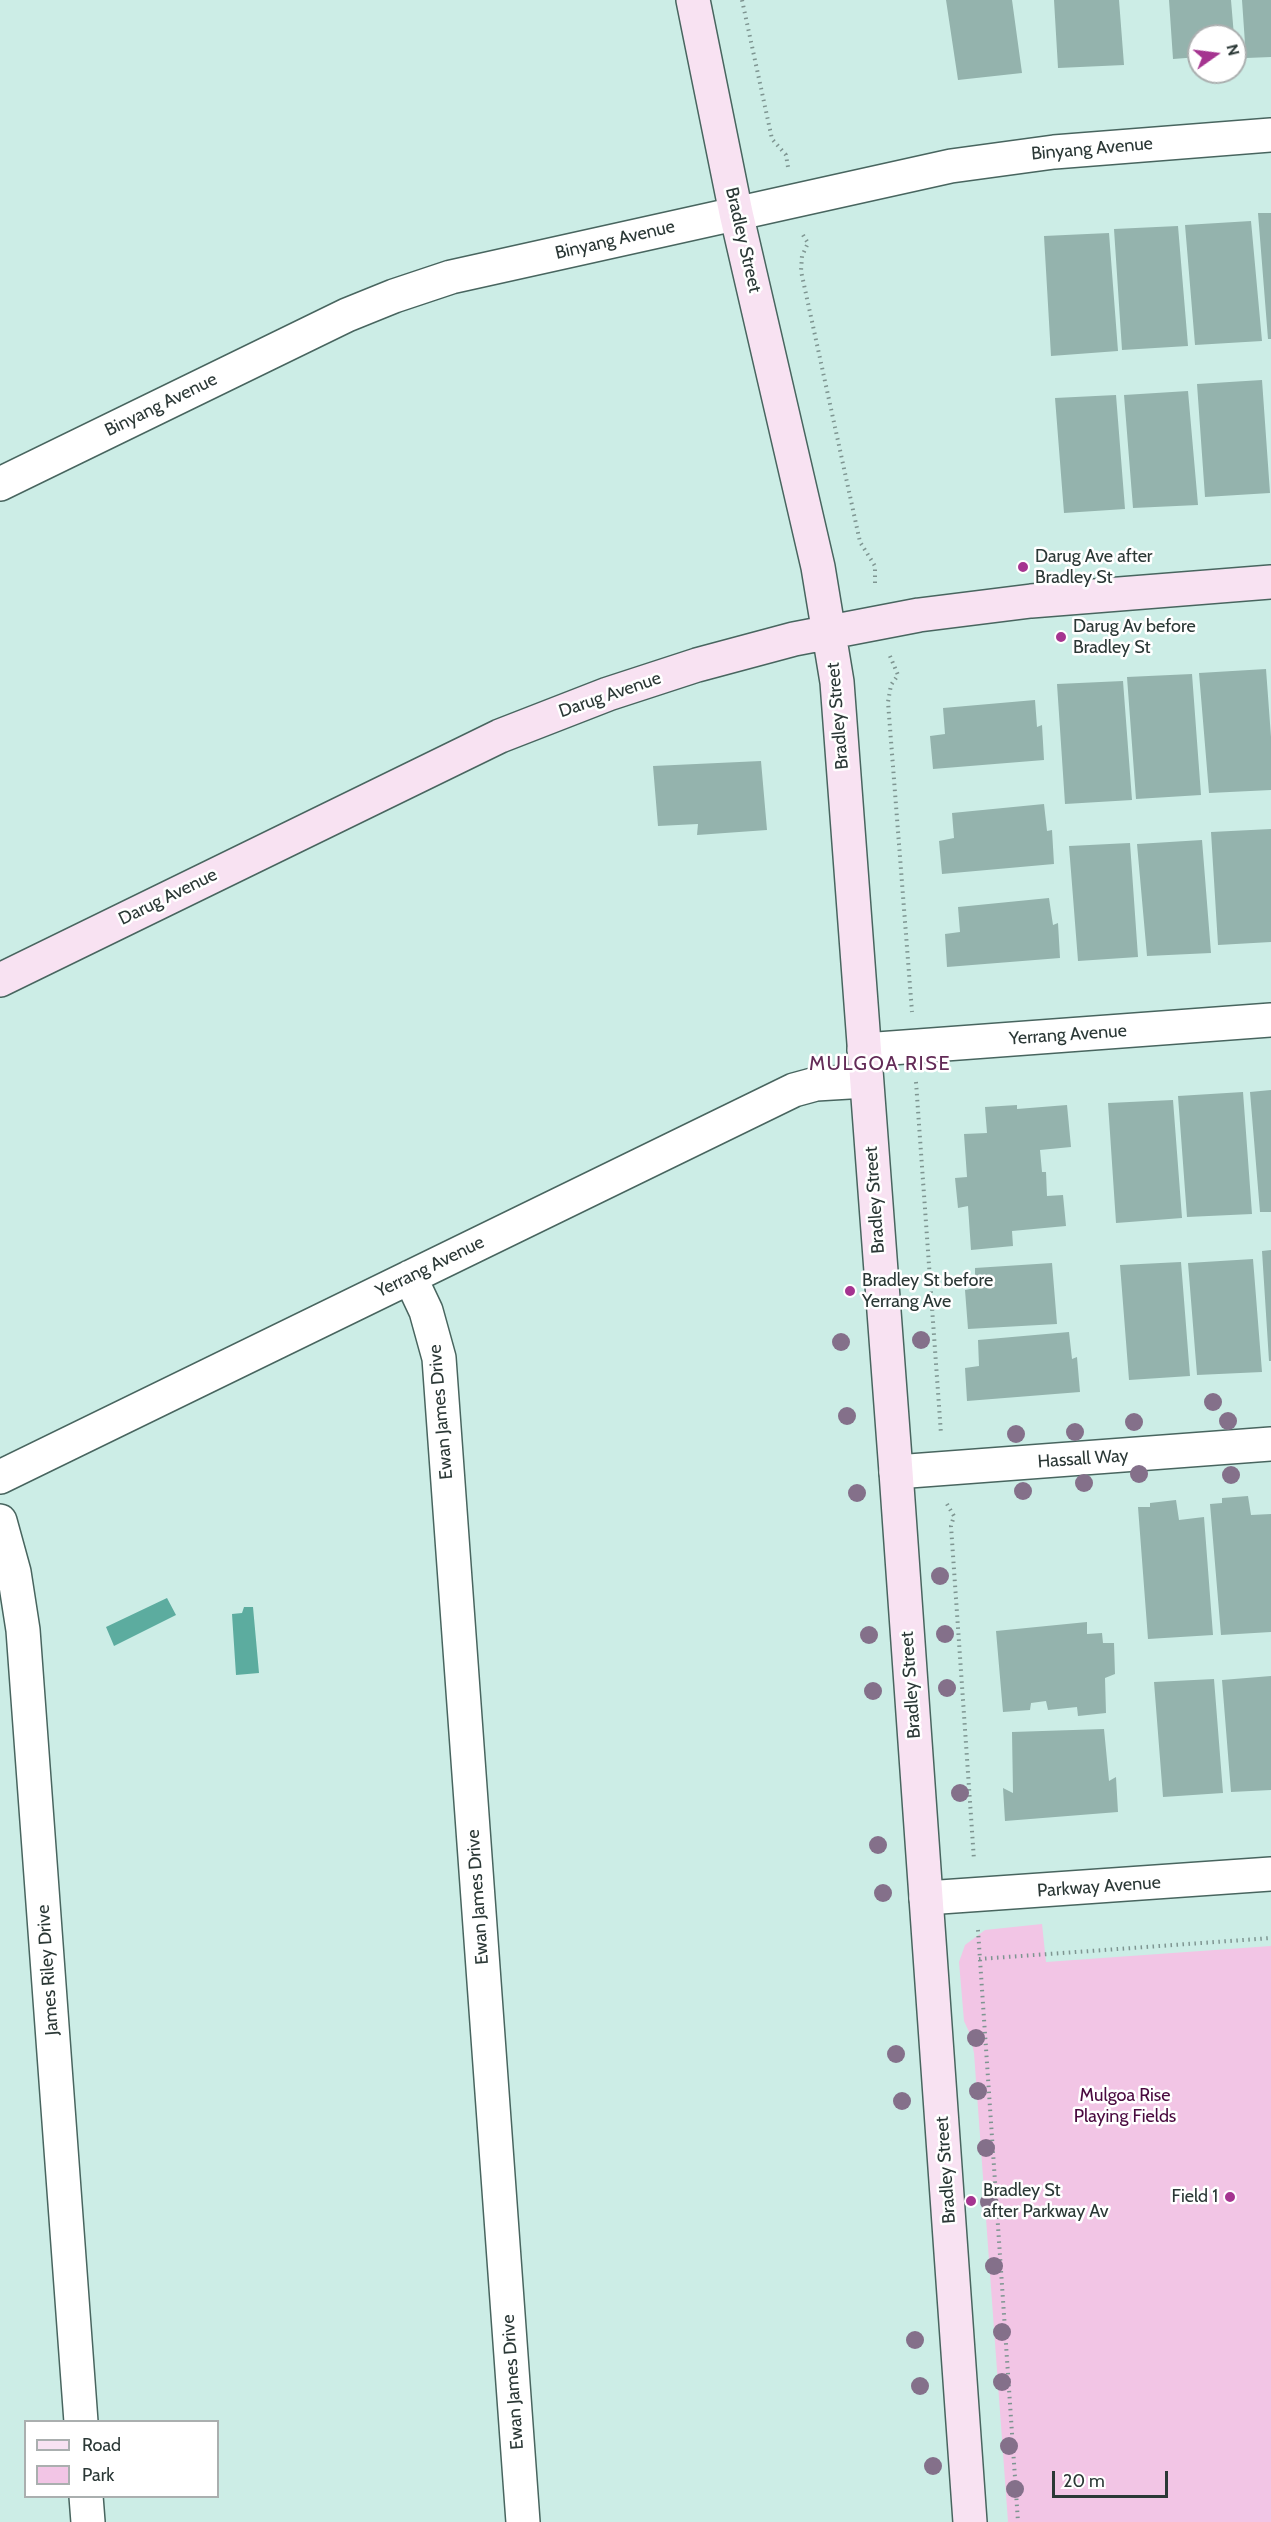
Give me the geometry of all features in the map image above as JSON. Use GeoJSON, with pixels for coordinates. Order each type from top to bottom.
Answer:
{"type":"FeatureCollection","features":[{"type":"Feature","properties":{"kind":"street","name":"Bradley Street"},"geometry":{"type":"LineString","coordinates":[[693,0],[736,213],[818,567],[837,682],[896,1472],[970,2522]]}},
{"type":"Feature","properties":{"kind":"street","name":"Binyang Avenue"},"geometry":{"type":"LineString","coordinates":[[0,484],[347,315],[451,277],[951,166],[1020,155],[1271,135]]}},
{"type":"Feature","properties":{"kind":"street","name":"Darug Avenue"},"geometry":{"type":"LineString","coordinates":[[0,980],[500,736],[598,698],[686,669],[829,632],[919,615],[1031,601],[1271,582]]}},
{"type":"Feature","properties":{"kind":"street","name":"Yerrang Avenue"},"geometry":{"type":"LineString","coordinates":[[0,1477],[794,1090],[865,1065],[1271,1020]]}},
{"type":"Feature","properties":{"kind":"street","name":"Ewan James Drive"},"geometry":{"type":"LineString","coordinates":[[410,1277],[429,1322],[439,1358],[523,2522]]}},
{"type":"Feature","properties":{"kind":"street","name":"Hassall Way"},"geometry":{"type":"LineString","coordinates":[[896,1472],[1271,1444]]}},
{"type":"Feature","properties":{"kind":"street","name":"James Riley Drive"},"geometry":{"type":"LineString","coordinates":[[0,1521],[14,1572],[23,1630],[81,2420]]}},
{"type":"Feature","properties":{"kind":"street","name":"Parkway Avenue"},"geometry":{"type":"LineString","coordinates":[[926,1898],[1271,1874]]}},
{"type":"Feature","properties":{"kind":"street"},"geometry":{"type":"LineString","coordinates":[[86,2498],[88,2522]]}},
{"type":"Feature","properties":{"kind":"path"},"geometry":{"type":"LineString","coordinates":[[742,0],[772,139],[786,155],[789,172]]}},
{"type":"Feature","properties":{"kind":"path"},"geometry":{"type":"LineString","coordinates":[[800,226],[808,243],[802,256],[801,271],[860,543],[875,566],[875,584]]}},
{"type":"Feature","properties":{"kind":"path"},"geometry":{"type":"LineString","coordinates":[[890,658],[898,675],[891,685],[888,702],[912,1020]]}},
{"type":"Feature","properties":{"kind":"path"},"geometry":{"type":"LineString","coordinates":[[915,1070],[941,1435]]}},
{"type":"Feature","properties":{"kind":"path"},"geometry":{"type":"LineString","coordinates":[[947,1501],[954,1516],[951,1526],[974,1863]]}},
{"type":"Feature","properties":{"kind":"path"},"geometry":{"type":"LineString","coordinates":[[978,1929],[1018,2522]]}},
{"type":"Feature","properties":{"kind":"path"},"geometry":{"type":"LineString","coordinates":[[979,1959],[1271,1938]]}},
{"type":"Feature","properties":{"kind":"green space","name":"Mulgoa Rise Playing Fields"},"geometry":{"type":"Polygon","coordinates":[[[1042,1924],[1046,1962],[1271,1946],[1271,2522],[1008,2522],[974,2053],[970,2034],[964,2021],[959,1962],[965,1945],[985,1930],[1042,1924]]]}},
{"type":"Feature","properties":{"kind":"shaded area"},"geometry":{"type":"Polygon","coordinates":[[[167,1598],[176,1615],[114,1646],[106,1627],[167,1598]]]}},
{"type":"Feature","properties":{"kind":"shaded area"},"geometry":{"type":"Polygon","coordinates":[[[244,1607],[253,1607],[259,1673],[236,1675],[232,1614],[242,1613],[244,1607]]]}},
{"type":"Feature","properties":{"kind":"building"},"geometry":{"type":"Polygon","coordinates":[[[946,0],[1012,0],[1022,73],[958,80],[946,0]]]}},
{"type":"Feature","properties":{"kind":"building"},"geometry":{"type":"Polygon","coordinates":[[[1054,0],[1119,0],[1124,65],[1058,68],[1054,0]]]}},
{"type":"Feature","properties":{"kind":"building"},"geometry":{"type":"Polygon","coordinates":[[[1169,0],[1231,0],[1233,24],[1187,24],[1187,58],[1173,59],[1169,0]]]}},
{"type":"Feature","properties":{"kind":"building"},"geometry":{"type":"Polygon","coordinates":[[[1242,0],[1271,0],[1271,57],[1247,58],[1247,24],[1244,24],[1242,0]]]}},
{"type":"Feature","properties":{"kind":"building"},"geometry":{"type":"Polygon","coordinates":[[[1258,213],[1271,213],[1271,339],[1268,339],[1258,213]]]}},
{"type":"Feature","properties":{"kind":"building"},"geometry":{"type":"Polygon","coordinates":[[[1251,221],[1262,341],[1195,345],[1185,225],[1251,221]]]}},
{"type":"Feature","properties":{"kind":"building"},"geometry":{"type":"Polygon","coordinates":[[[1178,226],[1188,346],[1122,350],[1114,229],[1178,226]]]}},
{"type":"Feature","properties":{"kind":"building"},"geometry":{"type":"Polygon","coordinates":[[[1109,233],[1118,351],[1051,356],[1044,236],[1109,233]]]}},
{"type":"Feature","properties":{"kind":"building"},"geometry":{"type":"Polygon","coordinates":[[[1262,380],[1270,493],[1205,497],[1197,384],[1262,380]]]}},
{"type":"Feature","properties":{"kind":"building"},"geometry":{"type":"Polygon","coordinates":[[[1188,391],[1198,505],[1133,508],[1124,395],[1188,391]]]}},
{"type":"Feature","properties":{"kind":"building"},"geometry":{"type":"Polygon","coordinates":[[[1116,395],[1125,509],[1064,513],[1055,398],[1116,395]]]}},
{"type":"Feature","properties":{"kind":"building"},"geometry":{"type":"Polygon","coordinates":[[[1266,669],[1271,737],[1271,790],[1209,793],[1199,673],[1266,669]]]}},
{"type":"Feature","properties":{"kind":"building"},"geometry":{"type":"Polygon","coordinates":[[[1192,674],[1201,795],[1136,799],[1127,677],[1192,674]]]}},
{"type":"Feature","properties":{"kind":"building"},"geometry":{"type":"Polygon","coordinates":[[[1123,681],[1132,800],[1065,804],[1057,684],[1123,681]]]}},
{"type":"Feature","properties":{"kind":"building"},"geometry":{"type":"Polygon","coordinates":[[[1035,700],[1037,727],[1042,725],[1044,760],[933,769],[930,736],[945,734],[943,708],[1035,700]]]}},
{"type":"Feature","properties":{"kind":"building"},"geometry":{"type":"Polygon","coordinates":[[[761,761],[767,830],[697,835],[698,824],[658,826],[653,766],[761,761]]]}},
{"type":"Feature","properties":{"kind":"building"},"geometry":{"type":"Polygon","coordinates":[[[1044,804],[1047,831],[1052,830],[1054,864],[942,874],[939,841],[954,838],[952,813],[1044,804]]]}},
{"type":"Feature","properties":{"kind":"building"},"geometry":{"type":"Polygon","coordinates":[[[1271,829],[1271,942],[1218,945],[1211,832],[1271,829]]]}},
{"type":"Feature","properties":{"kind":"building"},"geometry":{"type":"Polygon","coordinates":[[[1202,840],[1211,953],[1147,956],[1137,844],[1202,840]]]}},
{"type":"Feature","properties":{"kind":"building"},"geometry":{"type":"Polygon","coordinates":[[[1130,843],[1138,957],[1078,961],[1069,846],[1130,843]]]}},
{"type":"Feature","properties":{"kind":"building"},"geometry":{"type":"Polygon","coordinates":[[[1049,898],[1053,925],[1058,923],[1060,958],[947,967],[945,934],[960,932],[958,907],[1049,898]]]}},
{"type":"Feature","properties":{"kind":"building"},"geometry":{"type":"Polygon","coordinates":[[[1271,1090],[1271,1212],[1260,1212],[1250,1092],[1271,1090]]]}},
{"type":"Feature","properties":{"kind":"building"},"geometry":{"type":"Polygon","coordinates":[[[1243,1092],[1252,1214],[1187,1217],[1178,1096],[1243,1092]]]}},
{"type":"Feature","properties":{"kind":"building"},"geometry":{"type":"Polygon","coordinates":[[[1173,1100],[1182,1218],[1116,1223],[1108,1103],[1173,1100]]]}},
{"type":"Feature","properties":{"kind":"building"},"geometry":{"type":"Polygon","coordinates":[[[1017,1105],[1017,1109],[1067,1105],[1071,1147],[1040,1150],[1042,1172],[1046,1172],[1047,1196],[1063,1195],[1066,1226],[1012,1231],[1013,1246],[971,1250],[968,1206],[958,1208],[955,1178],[967,1177],[964,1134],[987,1133],[985,1107],[1017,1105]]]}},
{"type":"Feature","properties":{"kind":"building"},"geometry":{"type":"Polygon","coordinates":[[[1271,1250],[1271,1361],[1269,1361],[1262,1251],[1271,1250]]]}},
{"type":"Feature","properties":{"kind":"building"},"geometry":{"type":"Polygon","coordinates":[[[1253,1259],[1262,1372],[1197,1375],[1188,1263],[1253,1259]]]}},
{"type":"Feature","properties":{"kind":"building"},"geometry":{"type":"Polygon","coordinates":[[[1181,1262],[1190,1376],[1129,1380],[1120,1265],[1181,1262]]]}},
{"type":"Feature","properties":{"kind":"building"},"geometry":{"type":"Polygon","coordinates":[[[1052,1263],[1057,1324],[968,1329],[965,1290],[975,1288],[975,1268],[1052,1263]]]}},
{"type":"Feature","properties":{"kind":"building"},"geometry":{"type":"Polygon","coordinates":[[[1069,1332],[1072,1359],[1077,1357],[1080,1392],[967,1401],[965,1368],[979,1366],[978,1340],[1069,1332]]]}},
{"type":"Feature","properties":{"kind":"building"},"geometry":{"type":"Polygon","coordinates":[[[1248,1496],[1251,1515],[1271,1514],[1271,1632],[1221,1635],[1210,1504],[1222,1503],[1222,1498],[1248,1496]]]}},
{"type":"Feature","properties":{"kind":"building"},"geometry":{"type":"Polygon","coordinates":[[[1176,1500],[1179,1520],[1204,1517],[1213,1635],[1148,1639],[1138,1507],[1150,1507],[1150,1503],[1176,1500]]]}},
{"type":"Feature","properties":{"kind":"building"},"geometry":{"type":"Polygon","coordinates":[[[1087,1622],[1087,1634],[1102,1633],[1103,1643],[1114,1643],[1115,1674],[1105,1678],[1106,1713],[1078,1716],[1077,1707],[1048,1710],[1046,1701],[1031,1703],[1030,1710],[1003,1712],[996,1631],[1087,1622]]]}},
{"type":"Feature","properties":{"kind":"building"},"geometry":{"type":"Polygon","coordinates":[[[1271,1676],[1271,1790],[1231,1792],[1222,1680],[1271,1676]]]}},
{"type":"Feature","properties":{"kind":"building"},"geometry":{"type":"Polygon","coordinates":[[[1214,1679],[1223,1793],[1163,1797],[1154,1682],[1214,1679]]]}},
{"type":"Feature","properties":{"kind":"building"},"geometry":{"type":"Polygon","coordinates":[[[1104,1729],[1109,1781],[1116,1777],[1118,1812],[1005,1821],[1003,1788],[1013,1793],[1012,1732],[1104,1729]]]}},
{"type":"Feature","properties":{"kind":"place","name":"Darug Ave after Bradley St"},"geometry":{"type":"Point","coordinates":[1023,567]}},
{"type":"Feature","properties":{"kind":"place","name":"Darug Av before Bradley St"},"geometry":{"type":"Point","coordinates":[1061,637]}},
{"type":"Feature","properties":{"kind":"place","name":"Bradley St before Yerrang Ave"},"geometry":{"type":"Point","coordinates":[850,1291]}},
{"type":"Feature","properties":{"kind":"place","name":"Field 1"},"geometry":{"type":"Point","coordinates":[1230,2197]}},
{"type":"Feature","properties":{"kind":"place","name":"Bradley St after Parkway Av"},"geometry":{"type":"Point","coordinates":[971,2201]}},
{"type":"Feature","properties":{"kind":"district","name":"MULGOA RISE"},"geometry":{"type":"Point","coordinates":[880,1064]}}]}
